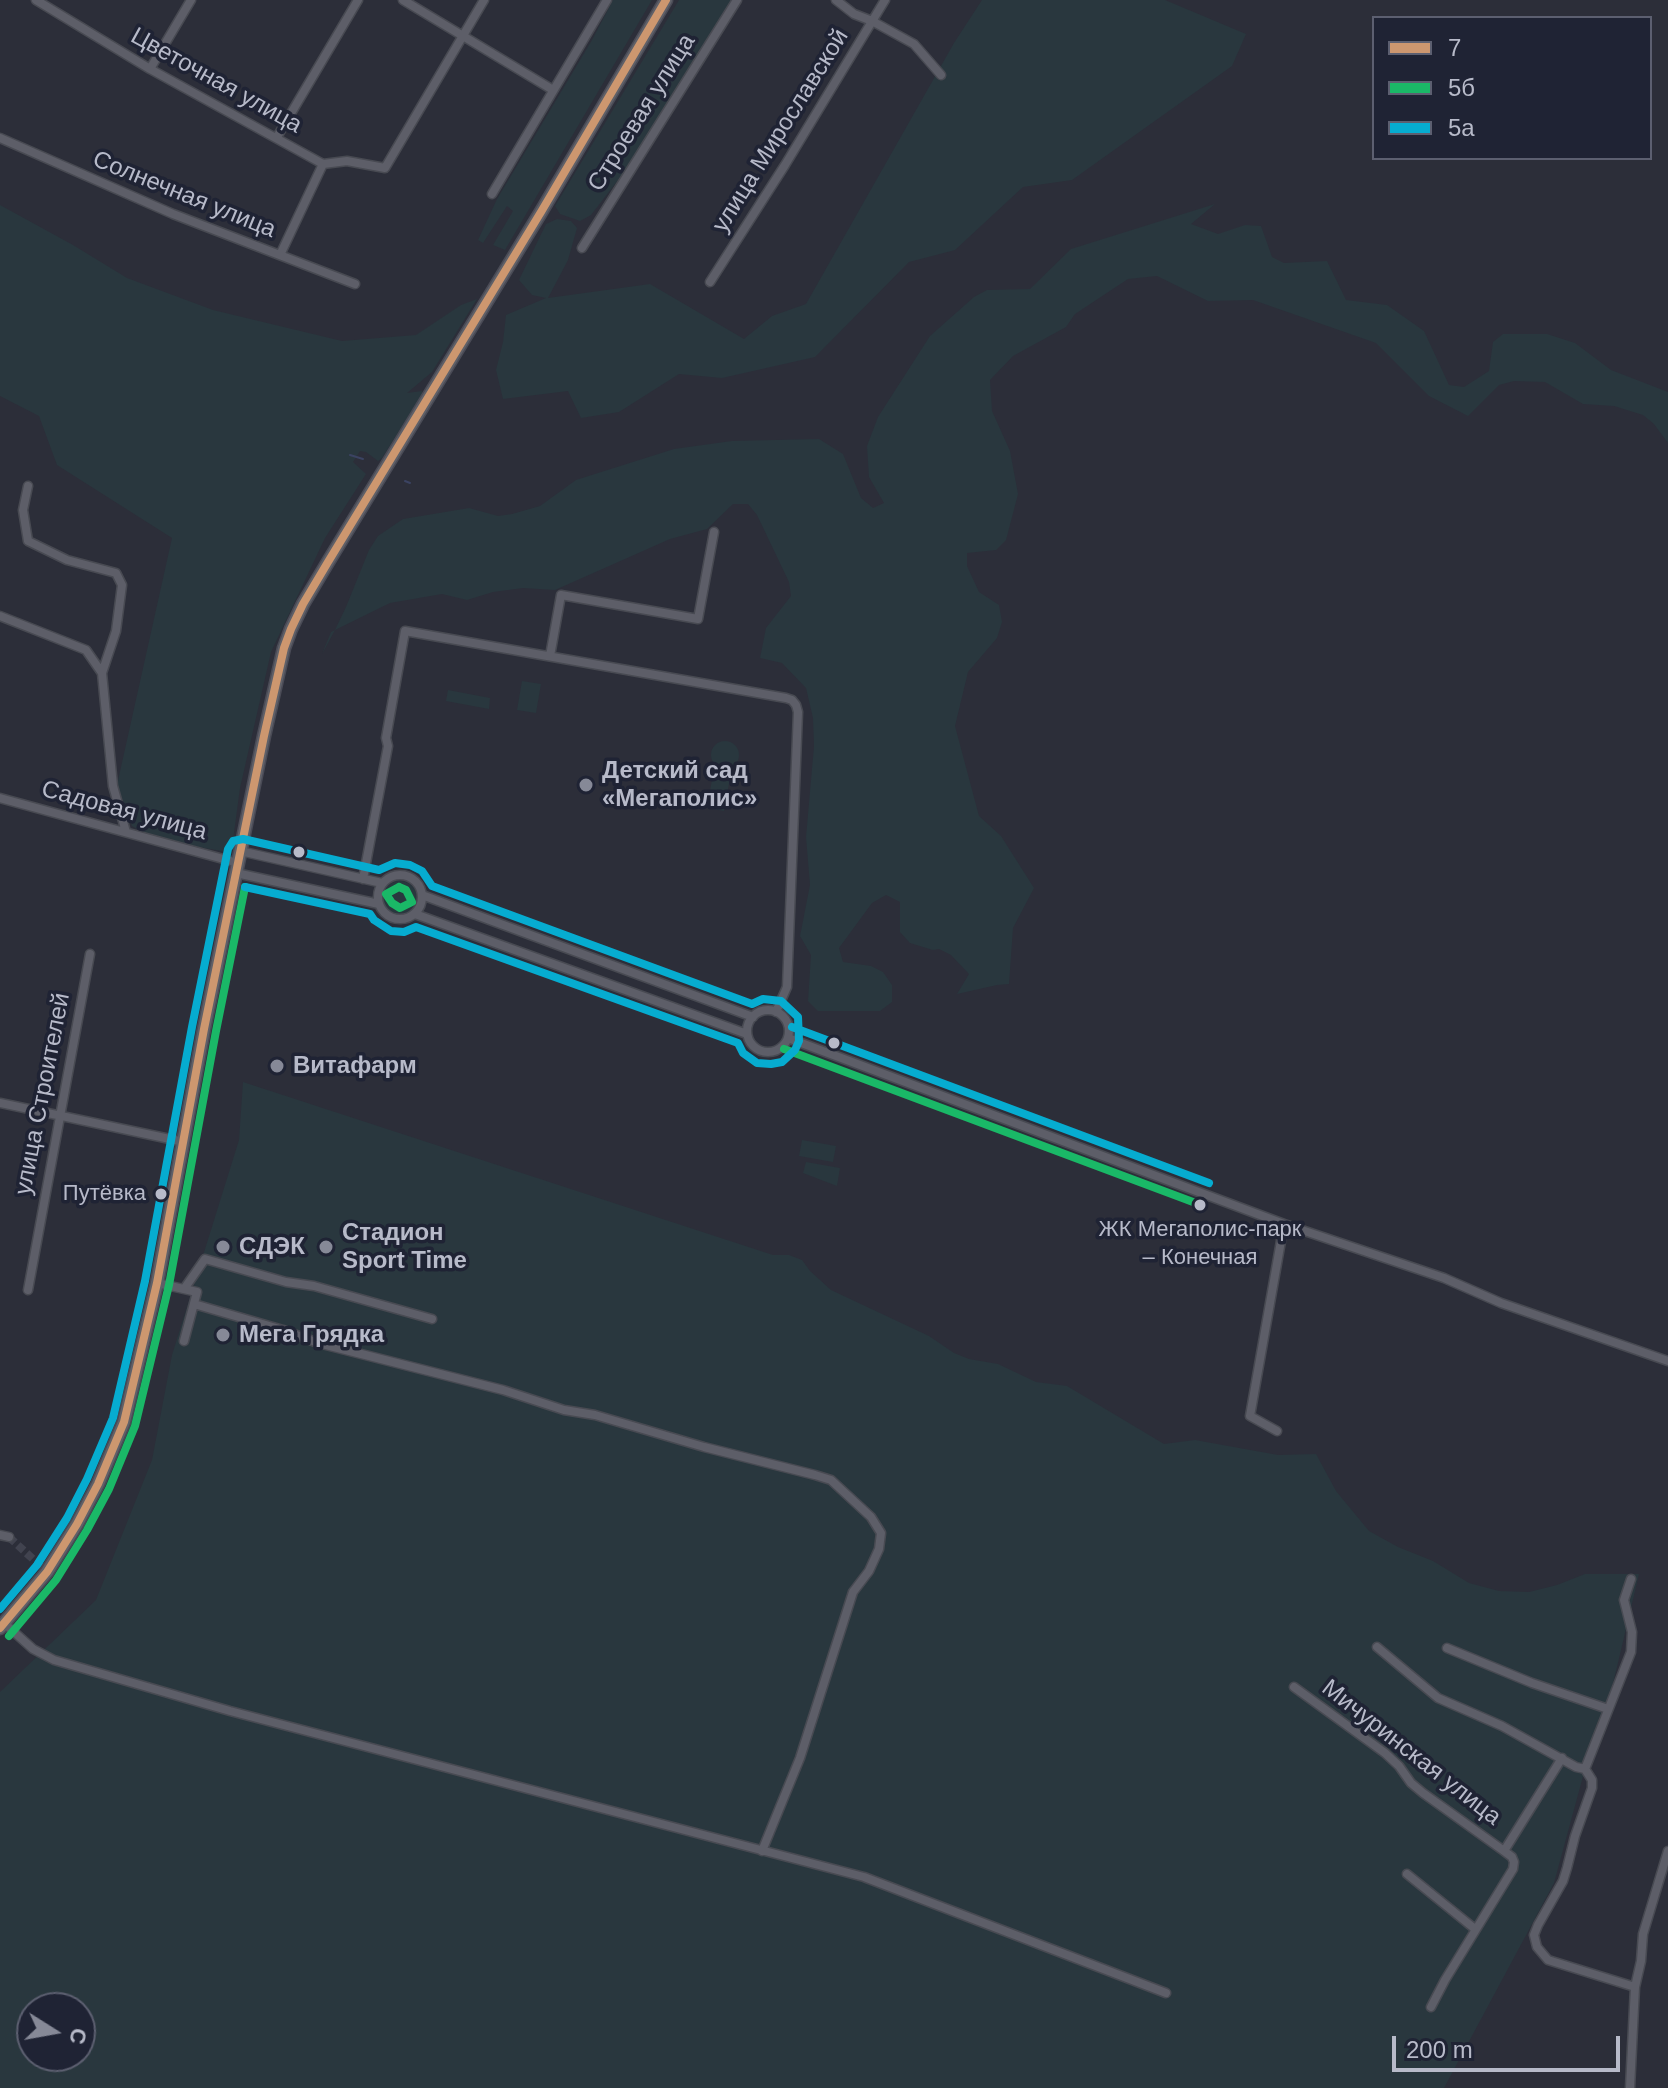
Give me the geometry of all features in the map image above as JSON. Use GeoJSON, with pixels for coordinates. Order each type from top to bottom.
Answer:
{"type":"FeatureCollection","features":[{"type":"Feature","properties":{"kind":"main road"},"geometry":{"type":"LineString","coordinates":[[2,1626],[57,1557],[77,1524],[124,1422],[157,1283],[204,1029],[284,648],[303,604],[666,0]]}},
{"type":"Feature","properties":{"kind":"street","name":"Цветочная улица"},"geometry":{"type":"LineString","coordinates":[[36,0],[150,69],[323,164]]}},
{"type":"Feature","properties":{"kind":"street"},"geometry":{"type":"LineString","coordinates":[[150,69],[191,0]]}},
{"type":"Feature","properties":{"kind":"street"},"geometry":{"type":"LineString","coordinates":[[277,137],[358,0]]}},
{"type":"Feature","properties":{"kind":"street"},"geometry":{"type":"LineString","coordinates":[[403,0],[553,90]]}},
{"type":"Feature","properties":{"kind":"street"},"geometry":{"type":"LineString","coordinates":[[280,255],[323,164],[347,161],[385,168],[484,0]]}},
{"type":"Feature","properties":{"kind":"street"},"geometry":{"type":"LineString","coordinates":[[492,194],[607,0]]}},
{"type":"Feature","properties":{"kind":"street","name":"Строевая улица"},"geometry":{"type":"LineString","coordinates":[[582,248],[737,0]]}},
{"type":"Feature","properties":{"kind":"street"},"geometry":{"type":"LineString","coordinates":[[836,0],[854,14],[914,44],[941,75]]}},
{"type":"Feature","properties":{"kind":"street","name":"улица Мирославской"},"geometry":{"type":"LineString","coordinates":[[710,282],[885,0]]}},
{"type":"Feature","properties":{"kind":"street","name":"Солнечная улица"},"geometry":{"type":"LineString","coordinates":[[0,138],[173,214],[355,284]]}},
{"type":"Feature","properties":{"kind":"street"},"geometry":{"type":"LineString","coordinates":[[28,486],[23,510],[28,541],[67,560],[116,573],[122,585],[116,631],[102,673],[113,786],[126,832]]}},
{"type":"Feature","properties":{"kind":"street"},"geometry":{"type":"LineString","coordinates":[[550,656],[561,595],[698,619],[714,532]]}},
{"type":"Feature","properties":{"kind":"street"},"geometry":{"type":"LineString","coordinates":[[0,616],[86,650],[102,673]]}},
{"type":"Feature","properties":{"kind":"street"},"geometry":{"type":"LineString","coordinates":[[363,879],[388,746],[386,738],[405,631],[786,698],[796,705],[798,712],[787,987],[776,1012]]}},
{"type":"Feature","properties":{"kind":"street","name":"Садовая улица"},"geometry":{"type":"LineString","coordinates":[[0,798],[238,862]]}},
{"type":"Feature","properties":{"kind":"street"},"geometry":{"type":"LineString","coordinates":[[238,862],[382,883]]}},
{"type":"Feature","properties":{"kind":"street"},"geometry":{"type":"LineString","coordinates":[[238,862],[379,904]]}},
{"type":"Feature","properties":{"kind":"street"},"geometry":{"type":"LineString","coordinates":[[397,875],[414,880],[422,895],[422,902],[415,914],[409,918],[387,916],[379,904],[378,893],[382,883],[397,875]]}},
{"type":"Feature","properties":{"kind":"street"},"geometry":{"type":"LineString","coordinates":[[422,895],[753,1017]]}},
{"type":"Feature","properties":{"kind":"street"},"geometry":{"type":"LineString","coordinates":[[415,914],[747,1034]]}},
{"type":"Feature","properties":{"kind":"street","name":"улица Строителей"},"geometry":{"type":"LineString","coordinates":[[28,1290],[90,954]]}},
{"type":"Feature","properties":{"kind":"street"},"geometry":{"type":"LineString","coordinates":[[764,1011],[776,1012],[787,1022],[788,1038],[782,1047],[771,1052],[755,1048],[747,1034],[753,1017],[764,1011]]}},
{"type":"Feature","properties":{"kind":"street"},"geometry":{"type":"LineString","coordinates":[[788,1038],[1284,1224],[1444,1278],[1501,1303],[1668,1361]]}},
{"type":"Feature","properties":{"kind":"street"},"geometry":{"type":"LineString","coordinates":[[0,1103],[184,1142]]}},
{"type":"Feature","properties":{"kind":"street"},"geometry":{"type":"LineString","coordinates":[[1277,1431],[1250,1416],[1284,1224]]}},
{"type":"Feature","properties":{"kind":"street"},"geometry":{"type":"LineString","coordinates":[[184,1289],[205,1259],[432,1319]]}},
{"type":"Feature","properties":{"kind":"street"},"geometry":{"type":"LineString","coordinates":[[157,1283],[197,1292],[184,1341]]}},
{"type":"Feature","properties":{"kind":"street"},"geometry":{"type":"LineString","coordinates":[[194,1304],[318,1343],[831,1480],[871,1517],[881,1533],[879,1549],[869,1571],[853,1592],[800,1758],[762,1851]]}},
{"type":"Feature","properties":{"kind":"street"},"geometry":{"type":"LineString","coordinates":[[1585,1769],[1631,1652],[1632,1632],[1624,1600],[1631,1579]]}},
{"type":"Feature","properties":{"kind":"street"},"geometry":{"type":"LineString","coordinates":[[2,1626],[54,1660],[230,1711],[864,1877],[1166,1993]]}},
{"type":"Feature","properties":{"kind":"street"},"geometry":{"type":"LineString","coordinates":[[1377,1647],[1438,1698],[1502,1726],[1585,1769],[1592,1780],[1592,1788],[1563,1881],[1534,1935],[1537,1947],[1548,1960],[1635,1987]]}},
{"type":"Feature","properties":{"kind":"street"},"geometry":{"type":"LineString","coordinates":[[1447,1648],[1532,1683],[1608,1709]]}},
{"type":"Feature","properties":{"kind":"street","name":"Мичуринская улица"},"geometry":{"type":"LineString","coordinates":[[1294,1687],[1385,1753],[1423,1793],[1504,1851]]}},
{"type":"Feature","properties":{"kind":"street"},"geometry":{"type":"LineString","coordinates":[[1431,2007],[1513,1869],[1512,1857],[1504,1851],[1562,1758]]}},
{"type":"Feature","properties":{"kind":"street"},"geometry":{"type":"LineString","coordinates":[[1630,2088],[1635,1987],[1643,1934],[1668,1851]]}},
{"type":"Feature","properties":{"kind":"street"},"geometry":{"type":"LineString","coordinates":[[1407,1874],[1475,1929]]}},
{"type":"Feature","properties":{"kind":"shaded area"},"geometry":{"type":"Polygon","coordinates":[[[613,0],[652,0],[505,250],[493,245],[513,211],[507,206],[483,243],[478,240],[497,199],[613,0]]]}},
{"type":"Feature","properties":{"kind":"shaded area"},"geometry":{"type":"Polygon","coordinates":[[[679,0],[735,0],[639,153],[591,215],[580,221],[560,214],[555,206],[679,0]]]}},
{"type":"Feature","properties":{"kind":"shaded area"},"geometry":{"type":"Polygon","coordinates":[[[982,0],[1165,0],[1246,34],[1232,66],[1072,180],[1023,187],[955,250],[909,262],[815,357],[722,378],[679,374],[619,412],[581,418],[568,391],[503,399],[496,370],[506,315],[546,298],[532,295],[519,280],[546,224],[557,219],[571,221],[577,228],[568,260],[548,298],[650,284],[744,339],[772,316],[806,304],[954,43],[982,0]]]}},
{"type":"Feature","properties":{"kind":"shaded area"},"geometry":{"type":"Polygon","coordinates":[[[1215,204],[1191,224],[1218,234],[1245,225],[1261,226],[1272,257],[1284,263],[1327,261],[1346,300],[1387,305],[1424,331],[1449,385],[1464,387],[1489,371],[1493,342],[1503,334],[1547,334],[1575,343],[1611,370],[1668,392],[1668,443],[1643,415],[1614,406],[1583,404],[1545,382],[1514,381],[1499,385],[1468,416],[1429,396],[1376,343],[1253,300],[1208,301],[1157,276],[1128,279],[1075,314],[1066,327],[1013,356],[990,380],[992,411],[1010,451],[1018,494],[1006,540],[996,550],[967,553],[967,566],[979,592],[999,605],[1002,622],[997,638],[968,672],[955,726],[979,816],[1001,836],[1034,888],[1013,928],[1009,984],[957,994],[969,974],[951,955],[910,943],[900,932],[900,902],[886,895],[872,903],[839,948],[843,962],[871,966],[883,972],[892,985],[892,1002],[880,1011],[818,1011],[808,1001],[811,955],[800,936],[810,885],[806,837],[814,746],[813,718],[806,688],[782,663],[760,658],[766,628],[791,596],[789,582],[757,515],[748,504],[733,504],[707,529],[670,539],[555,590],[523,588],[467,600],[442,594],[390,603],[335,630],[369,550],[378,536],[403,519],[469,508],[498,516],[512,514],[540,506],[576,480],[674,449],[732,441],[819,439],[843,454],[861,498],[873,508],[884,503],[869,477],[867,446],[878,417],[930,336],[974,297],[987,290],[1030,289],[1071,249],[1215,204]]]}},
{"type":"Feature","properties":{"kind":"shaded area"},"geometry":{"type":"Polygon","coordinates":[[[0,205],[127,278],[213,310],[342,341],[416,335],[461,305],[477,299],[432,372],[407,393],[422,391],[422,395],[382,458],[378,461],[360,451],[353,462],[366,474],[325,538],[271,652],[229,849],[222,851],[198,847],[148,835],[132,826],[117,785],[172,538],[57,465],[39,416],[0,396],[0,205]]]}},
{"type":"Feature","properties":{"kind":"shaded area"},"geometry":{"type":"Polygon","coordinates":[[[522,681],[541,684],[536,713],[517,710],[522,681]]]}},
{"type":"Feature","properties":{"kind":"shaded area"},"geometry":{"type":"Polygon","coordinates":[[[448,690],[490,698],[489,709],[446,701],[448,690]]]}},
{"type":"Feature","properties":{"kind":"shaded area"},"geometry":{"type":"Polygon","coordinates":[[[725,741],[735,745],[739,755],[735,765],[725,769],[715,765],[711,755],[715,745],[725,741]]]}},
{"type":"Feature","properties":{"kind":"shaded area"},"geometry":{"type":"Polygon","coordinates":[[[713,774],[730,778],[724,811],[707,808],[713,774]]]}},
{"type":"Feature","properties":{"kind":"shaded area"},"geometry":{"type":"Polygon","coordinates":[[[400,881],[412,886],[417,898],[412,910],[400,915],[388,910],[383,898],[388,886],[400,881]]]}},
{"type":"Feature","properties":{"kind":"shaded area"},"geometry":{"type":"Polygon","coordinates":[[[243,1082],[773,1255],[789,1255],[802,1260],[831,1290],[929,1336],[954,1353],[998,1364],[1036,1382],[1067,1386],[1164,1444],[1195,1440],[1278,1455],[1316,1454],[1336,1491],[1369,1531],[1433,1561],[1469,1583],[1499,1591],[1529,1592],[1585,1574],[1639,1574],[1607,1709],[1585,1769],[1554,1883],[1444,2088],[0,2088],[0,1692],[96,1600],[152,1460],[172,1355],[239,1140],[243,1082]]]}},
{"type":"Feature","properties":{"kind":"shaded area"},"geometry":{"type":"Polygon","coordinates":[[[802,1140],[836,1146],[833,1162],[799,1156],[802,1140]]]}},
{"type":"Feature","properties":{"kind":"shaded area"},"geometry":{"type":"Polygon","coordinates":[[[806,1162],[840,1168],[837,1186],[803,1173],[806,1162]]]}},
{"type":"Feature","properties":{"kind":"waterway"},"geometry":{"type":"LineString","coordinates":[[350,455],[363,459]]}},
{"type":"Feature","properties":{"kind":"waterway"},"geometry":{"type":"LineString","coordinates":[[405,481],[410,483]]}},
{"type":"Feature","properties":{"kind":"tunnel"},"geometry":{"type":"LineString","coordinates":[[9,1537],[47,1572]]}},
{"type":"Feature","properties":{"kind":"transit line","name":"7"},"geometry":{"type":"LineString","coordinates":[[0,1628],[47,1572],[77,1524],[124,1422],[157,1283],[204,1029],[264,736],[291,629],[328,562],[666,0]]}},
{"type":"Feature","properties":{"kind":"transit line","name":"5а"},"geometry":{"type":"LineString","coordinates":[[0,1609],[37,1565],[67,1518],[113,1418],[145,1281],[192,1027],[228,849],[233,841],[243,839],[379,870],[395,863],[410,865],[422,871],[432,886],[752,1004],[763,999],[781,1001],[798,1017],[799,1041],[795,1050],[782,1062],[757,1063],[743,1053],[738,1043],[416,927],[404,932],[391,931],[370,914],[245,887]]}},
{"type":"Feature","properties":{"kind":"transit line","name":"5б"},"geometry":{"type":"LineString","coordinates":[[9,1636],[56,1580],[87,1530],[109,1489],[135,1426],[169,1285],[245,887]]}},
{"type":"Feature","properties":{"kind":"transit line","name":"5б"},"geometry":{"type":"LineString","coordinates":[[399,887],[406,890],[412,902],[400,908],[386,894],[399,887]]}},
{"type":"Feature","properties":{"kind":"transit line","name":"5а"},"geometry":{"type":"LineString","coordinates":[[792,1027],[1209,1183]]}},
{"type":"Feature","properties":{"kind":"transit line","name":"5б"},"geometry":{"type":"LineString","coordinates":[[784,1049],[1201,1205]]}},
{"type":"Feature","properties":{"kind":"place","name":"Детский сад «Мегаполис»"},"geometry":{"type":"Point","coordinates":[586,785]}},
{"type":"Feature","properties":{"kind":"place","name":"Витафарм"},"geometry":{"type":"Point","coordinates":[277,1066]}},
{"type":"Feature","properties":{"kind":"place","name":"Путёвка"},"geometry":{"type":"Point","coordinates":[161,1194]}},
{"type":"Feature","properties":{"kind":"place","name":"ЖК Мегаполис-парк – Конечная"},"geometry":{"type":"Point","coordinates":[1200,1205]}},
{"type":"Feature","properties":{"kind":"place","name":"СДЭК"},"geometry":{"type":"Point","coordinates":[223,1247]}},
{"type":"Feature","properties":{"kind":"place","name":"Стадион Sport Time"},"geometry":{"type":"Point","coordinates":[326,1247]}},
{"type":"Feature","properties":{"kind":"place","name":"Мега Грядка"},"geometry":{"type":"Point","coordinates":[223,1335]}}]}
